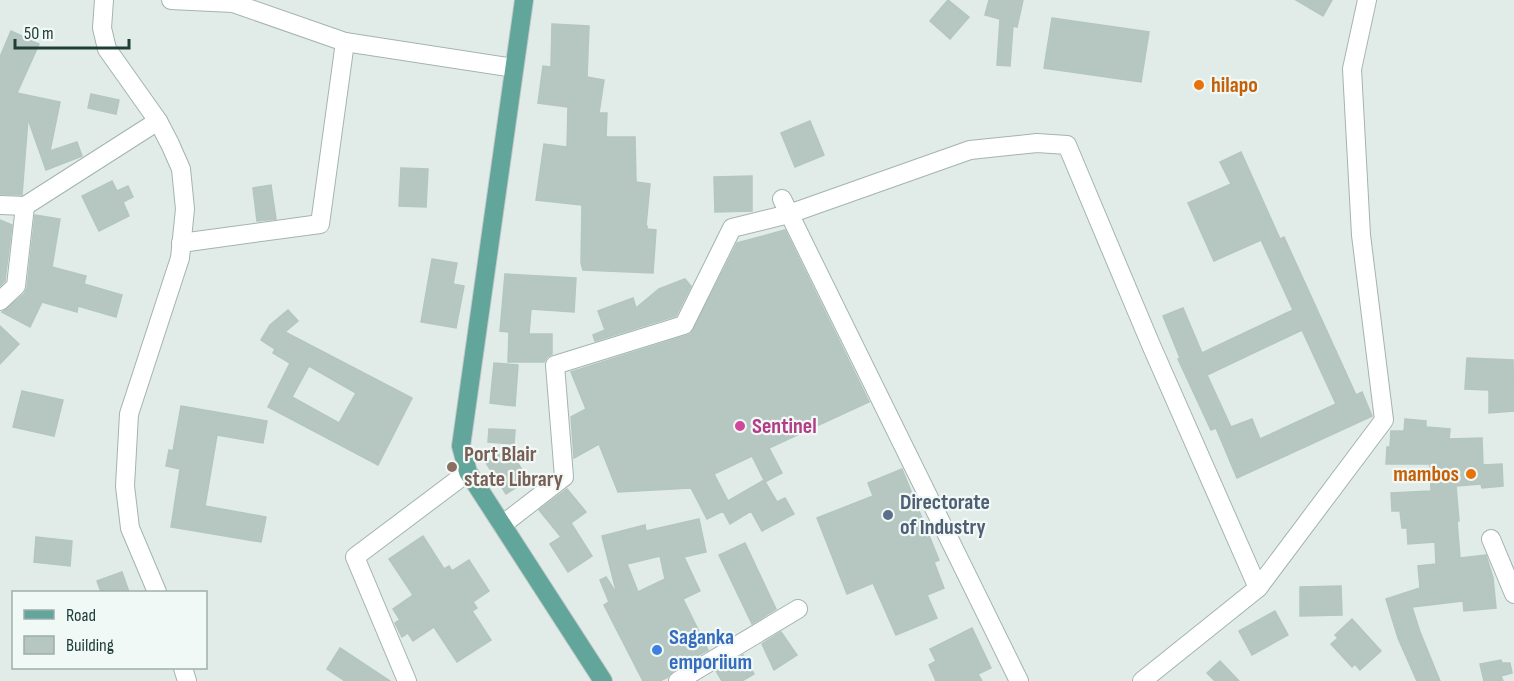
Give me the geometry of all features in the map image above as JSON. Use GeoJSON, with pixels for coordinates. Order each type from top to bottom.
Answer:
{"type":"FeatureCollection","features":[{"type":"Feature","properties":{"kind":"main road"},"geometry":{"type":"LineString","coordinates":[[524,0],[461,446],[468,472],[603,681]]}},
{"type":"Feature","properties":{"kind":"street"},"geometry":{"type":"LineString","coordinates":[[104,0],[102,28],[107,49],[158,121],[180,169],[184,209],[180,258],[129,414],[125,486],[130,528],[157,591]]}},
{"type":"Feature","properties":{"kind":"street"},"geometry":{"type":"LineString","coordinates":[[171,0],[232,3],[345,42],[514,68]]}},
{"type":"Feature","properties":{"kind":"street"},"geometry":{"type":"LineString","coordinates":[[1143,681],[1258,588],[1384,420],[1361,235],[1352,69],[1368,0]]}},
{"type":"Feature","properties":{"kind":"street"},"geometry":{"type":"LineString","coordinates":[[181,243],[320,224],[345,42]]}},
{"type":"Feature","properties":{"kind":"street"},"geometry":{"type":"LineString","coordinates":[[0,205],[25,206],[158,121]]}},
{"type":"Feature","properties":{"kind":"street"},"geometry":{"type":"LineString","coordinates":[[502,525],[564,477],[555,365],[684,325],[732,228],[785,207],[970,150],[1037,142],[1067,145],[1151,345],[1258,588]]}},
{"type":"Feature","properties":{"kind":"street"},"geometry":{"type":"LineString","coordinates":[[0,301],[16,286],[25,206]]}},
{"type":"Feature","properties":{"kind":"street"},"geometry":{"type":"LineString","coordinates":[[785,207],[1019,681]]}},
{"type":"Feature","properties":{"kind":"street"},"geometry":{"type":"LineString","coordinates":[[407,681],[356,557],[468,472]]}},
{"type":"Feature","properties":{"kind":"street"},"geometry":{"type":"LineString","coordinates":[[1491,538],[1514,594]]}},
{"type":"Feature","properties":{"kind":"street"},"geometry":{"type":"LineString","coordinates":[[678,681],[798,609]]}},
{"type":"Feature","properties":{"kind":"building"},"geometry":{"type":"Polygon","coordinates":[[[948,0],[969,17],[950,39],[930,21],[948,0]]]}},
{"type":"Feature","properties":{"kind":"building"},"geometry":{"type":"Polygon","coordinates":[[[989,0],[1023,0],[1017,27],[1013,26],[1010,66],[997,65],[1000,19],[985,15],[989,0]]]}},
{"type":"Feature","properties":{"kind":"building"},"geometry":{"type":"Polygon","coordinates":[[[1296,0],[1332,0],[1323,16],[1296,0]]]}},
{"type":"Feature","properties":{"kind":"building"},"geometry":{"type":"Polygon","coordinates":[[[1052,18],[1149,32],[1141,82],[1044,68],[1052,18]]]}},
{"type":"Feature","properties":{"kind":"building"},"geometry":{"type":"Polygon","coordinates":[[[552,24],[589,26],[587,77],[604,80],[599,113],[607,113],[606,137],[635,137],[636,182],[650,184],[646,226],[647,229],[656,230],[653,273],[583,270],[581,263],[582,205],[536,200],[544,144],[567,147],[568,107],[538,103],[543,66],[551,67],[552,24]]]}},
{"type":"Feature","properties":{"kind":"building"},"geometry":{"type":"Polygon","coordinates":[[[11,31],[39,44],[17,93],[60,102],[50,151],[77,142],[82,156],[46,170],[28,119],[22,195],[0,194],[0,57],[11,31]]]}},
{"type":"Feature","properties":{"kind":"building"},"geometry":{"type":"Polygon","coordinates":[[[91,94],[119,100],[116,114],[88,108],[91,94]]]}},
{"type":"Feature","properties":{"kind":"building"},"geometry":{"type":"Polygon","coordinates":[[[810,121],[824,155],[795,167],[781,133],[810,121]]]}},
{"type":"Feature","properties":{"kind":"building"},"geometry":{"type":"Polygon","coordinates":[[[1241,152],[1280,239],[1284,237],[1356,395],[1362,392],[1372,416],[1237,478],[1216,428],[1211,430],[1178,359],[1180,358],[1163,316],[1183,308],[1202,353],[1293,310],[1261,240],[1214,261],[1188,203],[1231,184],[1220,162],[1241,152]],[[1302,330],[1207,375],[1231,427],[1252,419],[1260,439],[1336,404],[1302,330]]]}},
{"type":"Feature","properties":{"kind":"building"},"geometry":{"type":"Polygon","coordinates":[[[401,168],[428,169],[426,207],[399,206],[401,168]]]}},
{"type":"Feature","properties":{"kind":"building"},"geometry":{"type":"Polygon","coordinates":[[[752,176],[752,211],[715,212],[714,177],[752,176]]]}},
{"type":"Feature","properties":{"kind":"building"},"geometry":{"type":"Polygon","coordinates":[[[112,181],[117,191],[128,186],[133,197],[123,202],[129,216],[99,231],[82,196],[112,181]]]}},
{"type":"Feature","properties":{"kind":"building"},"geometry":{"type":"Polygon","coordinates":[[[271,185],[276,219],[257,221],[253,188],[271,185]]]}},
{"type":"Feature","properties":{"kind":"building"},"geometry":{"type":"Polygon","coordinates":[[[35,215],[60,219],[52,267],[86,276],[84,284],[122,295],[116,317],[78,306],[77,312],[42,302],[30,327],[2,312],[24,294],[27,288],[35,215]]]}},
{"type":"Feature","properties":{"kind":"building"},"geometry":{"type":"Polygon","coordinates":[[[0,220],[12,225],[5,281],[0,286],[0,220]]]}},
{"type":"Feature","properties":{"kind":"building"},"geometry":{"type":"Polygon","coordinates":[[[785,230],[869,402],[769,448],[782,473],[765,482],[777,502],[785,498],[794,514],[762,531],[751,511],[730,524],[723,511],[707,519],[691,488],[618,492],[599,444],[574,458],[571,417],[586,409],[571,372],[691,334],[737,243],[785,230]],[[752,456],[714,474],[728,501],[764,480],[752,456]]]}},
{"type":"Feature","properties":{"kind":"building"},"geometry":{"type":"Polygon","coordinates":[[[432,259],[457,263],[453,284],[464,286],[456,328],[421,322],[432,259]]]}},
{"type":"Feature","properties":{"kind":"building"},"geometry":{"type":"Polygon","coordinates":[[[505,274],[576,278],[574,312],[531,309],[529,334],[552,334],[552,354],[544,362],[508,362],[509,332],[500,331],[505,274]]]}},
{"type":"Feature","properties":{"kind":"building"},"geometry":{"type":"Polygon","coordinates":[[[685,279],[691,286],[676,316],[595,341],[593,335],[605,330],[598,311],[633,298],[636,308],[659,289],[685,279]]]}},
{"type":"Feature","properties":{"kind":"building"},"geometry":{"type":"Polygon","coordinates":[[[288,310],[298,321],[285,332],[412,398],[378,465],[268,407],[290,363],[273,353],[275,349],[261,340],[270,325],[288,310]],[[309,366],[292,397],[339,423],[356,393],[309,366]]]}},
{"type":"Feature","properties":{"kind":"building"},"geometry":{"type":"Polygon","coordinates":[[[0,326],[19,344],[0,364],[0,326]]]}},
{"type":"Feature","properties":{"kind":"building"},"geometry":{"type":"Polygon","coordinates":[[[1467,358],[1513,360],[1514,411],[1489,413],[1489,390],[1465,389],[1467,358]]]}},
{"type":"Feature","properties":{"kind":"building"},"geometry":{"type":"Polygon","coordinates":[[[494,363],[518,365],[515,406],[490,403],[494,363]]]}},
{"type":"Feature","properties":{"kind":"building"},"geometry":{"type":"Polygon","coordinates":[[[22,391],[63,400],[54,436],[13,427],[22,391]]]}},
{"type":"Feature","properties":{"kind":"building"},"geometry":{"type":"Polygon","coordinates":[[[181,406],[267,421],[263,443],[217,435],[205,506],[266,517],[261,542],[171,527],[180,469],[166,466],[169,450],[173,451],[181,406]]]}},
{"type":"Feature","properties":{"kind":"building"},"geometry":{"type":"Polygon","coordinates":[[[1405,419],[1426,421],[1426,427],[1450,429],[1449,439],[1482,438],[1483,465],[1502,464],[1503,486],[1482,488],[1481,484],[1456,486],[1460,558],[1486,555],[1493,578],[1496,608],[1464,611],[1463,601],[1412,607],[1440,681],[1417,681],[1398,638],[1386,599],[1420,588],[1418,566],[1436,564],[1435,542],[1408,544],[1407,528],[1402,528],[1400,511],[1392,511],[1391,493],[1431,491],[1430,464],[1386,464],[1391,431],[1404,431],[1405,419]]]}},
{"type":"Feature","properties":{"kind":"building"},"geometry":{"type":"Polygon","coordinates":[[[489,429],[515,430],[514,444],[488,442],[489,429]]]}},
{"type":"Feature","properties":{"kind":"building"},"geometry":{"type":"Polygon","coordinates":[[[514,445],[513,455],[528,480],[506,494],[486,463],[514,445]]]}},
{"type":"Feature","properties":{"kind":"building"},"geometry":{"type":"Polygon","coordinates":[[[902,469],[939,560],[934,562],[944,588],[927,595],[937,618],[896,635],[873,583],[847,594],[817,518],[873,496],[868,483],[902,469]]]}},
{"type":"Feature","properties":{"kind":"building"},"geometry":{"type":"Polygon","coordinates":[[[567,489],[586,512],[571,523],[592,556],[568,572],[550,544],[561,537],[539,510],[567,489]]]}},
{"type":"Feature","properties":{"kind":"building"},"geometry":{"type":"Polygon","coordinates":[[[699,519],[706,552],[684,557],[700,591],[683,599],[708,650],[677,667],[668,677],[660,681],[643,681],[604,605],[609,602],[600,580],[606,577],[617,594],[602,536],[645,525],[646,531],[699,519]],[[660,556],[627,564],[638,592],[665,579],[660,556]]]}},
{"type":"Feature","properties":{"kind":"building"},"geometry":{"type":"Polygon","coordinates":[[[423,536],[444,569],[449,566],[452,571],[469,560],[489,591],[473,602],[477,608],[472,611],[491,640],[457,662],[434,627],[413,641],[408,633],[402,637],[395,623],[400,620],[393,609],[413,595],[389,559],[423,536]]]}},
{"type":"Feature","properties":{"kind":"building"},"geometry":{"type":"Polygon","coordinates":[[[36,537],[72,541],[70,566],[34,562],[36,537]]]}},
{"type":"Feature","properties":{"kind":"building"},"geometry":{"type":"Polygon","coordinates":[[[745,543],[776,609],[752,624],[719,555],[745,543]]]}},
{"type":"Feature","properties":{"kind":"building"},"geometry":{"type":"Polygon","coordinates":[[[122,572],[129,591],[101,591],[97,581],[122,572]]]}},
{"type":"Feature","properties":{"kind":"building"},"geometry":{"type":"Polygon","coordinates":[[[1341,586],[1342,615],[1300,616],[1300,587],[1341,586]]]}},
{"type":"Feature","properties":{"kind":"building"},"geometry":{"type":"Polygon","coordinates":[[[1275,611],[1288,635],[1252,655],[1239,631],[1275,611]]]}},
{"type":"Feature","properties":{"kind":"building"},"geometry":{"type":"Polygon","coordinates":[[[1352,619],[1381,651],[1360,670],[1355,664],[1352,667],[1331,644],[1338,638],[1335,635],[1352,619]]]}},
{"type":"Feature","properties":{"kind":"building"},"geometry":{"type":"Polygon","coordinates":[[[972,628],[991,668],[978,674],[982,681],[936,681],[929,665],[936,661],[930,649],[972,628]]]}},
{"type":"Feature","properties":{"kind":"building"},"geometry":{"type":"Polygon","coordinates":[[[781,632],[797,655],[774,670],[762,644],[781,632]]]}},
{"type":"Feature","properties":{"kind":"building"},"geometry":{"type":"Polygon","coordinates":[[[340,648],[390,681],[345,681],[327,669],[340,648]]]}},
{"type":"Feature","properties":{"kind":"building"},"geometry":{"type":"Polygon","coordinates":[[[743,655],[754,674],[742,681],[722,681],[716,671],[743,655]]]}},
{"type":"Feature","properties":{"kind":"building"},"geometry":{"type":"Polygon","coordinates":[[[1501,660],[1502,663],[1510,663],[1512,673],[1501,676],[1503,681],[1484,681],[1480,664],[1501,660]]]}},
{"type":"Feature","properties":{"kind":"building"},"geometry":{"type":"Polygon","coordinates":[[[1220,661],[1239,681],[1215,681],[1207,673],[1220,661]]]}},
{"type":"Feature","properties":{"kind":"place","name":"hilapo"},"geometry":{"type":"Point","coordinates":[1199,85]}},
{"type":"Feature","properties":{"kind":"place","name":"Sentinel"},"geometry":{"type":"Point","coordinates":[740,426]}},
{"type":"Feature","properties":{"kind":"place","name":"Port Blair state Library"},"geometry":{"type":"Point","coordinates":[452,467]}},
{"type":"Feature","properties":{"kind":"place","name":"mambos"},"geometry":{"type":"Point","coordinates":[1471,474]}},
{"type":"Feature","properties":{"kind":"place","name":"Directorate of Industry"},"geometry":{"type":"Point","coordinates":[888,515]}},
{"type":"Feature","properties":{"kind":"place","name":"Saganka emporiium"},"geometry":{"type":"Point","coordinates":[657,650]}}]}
